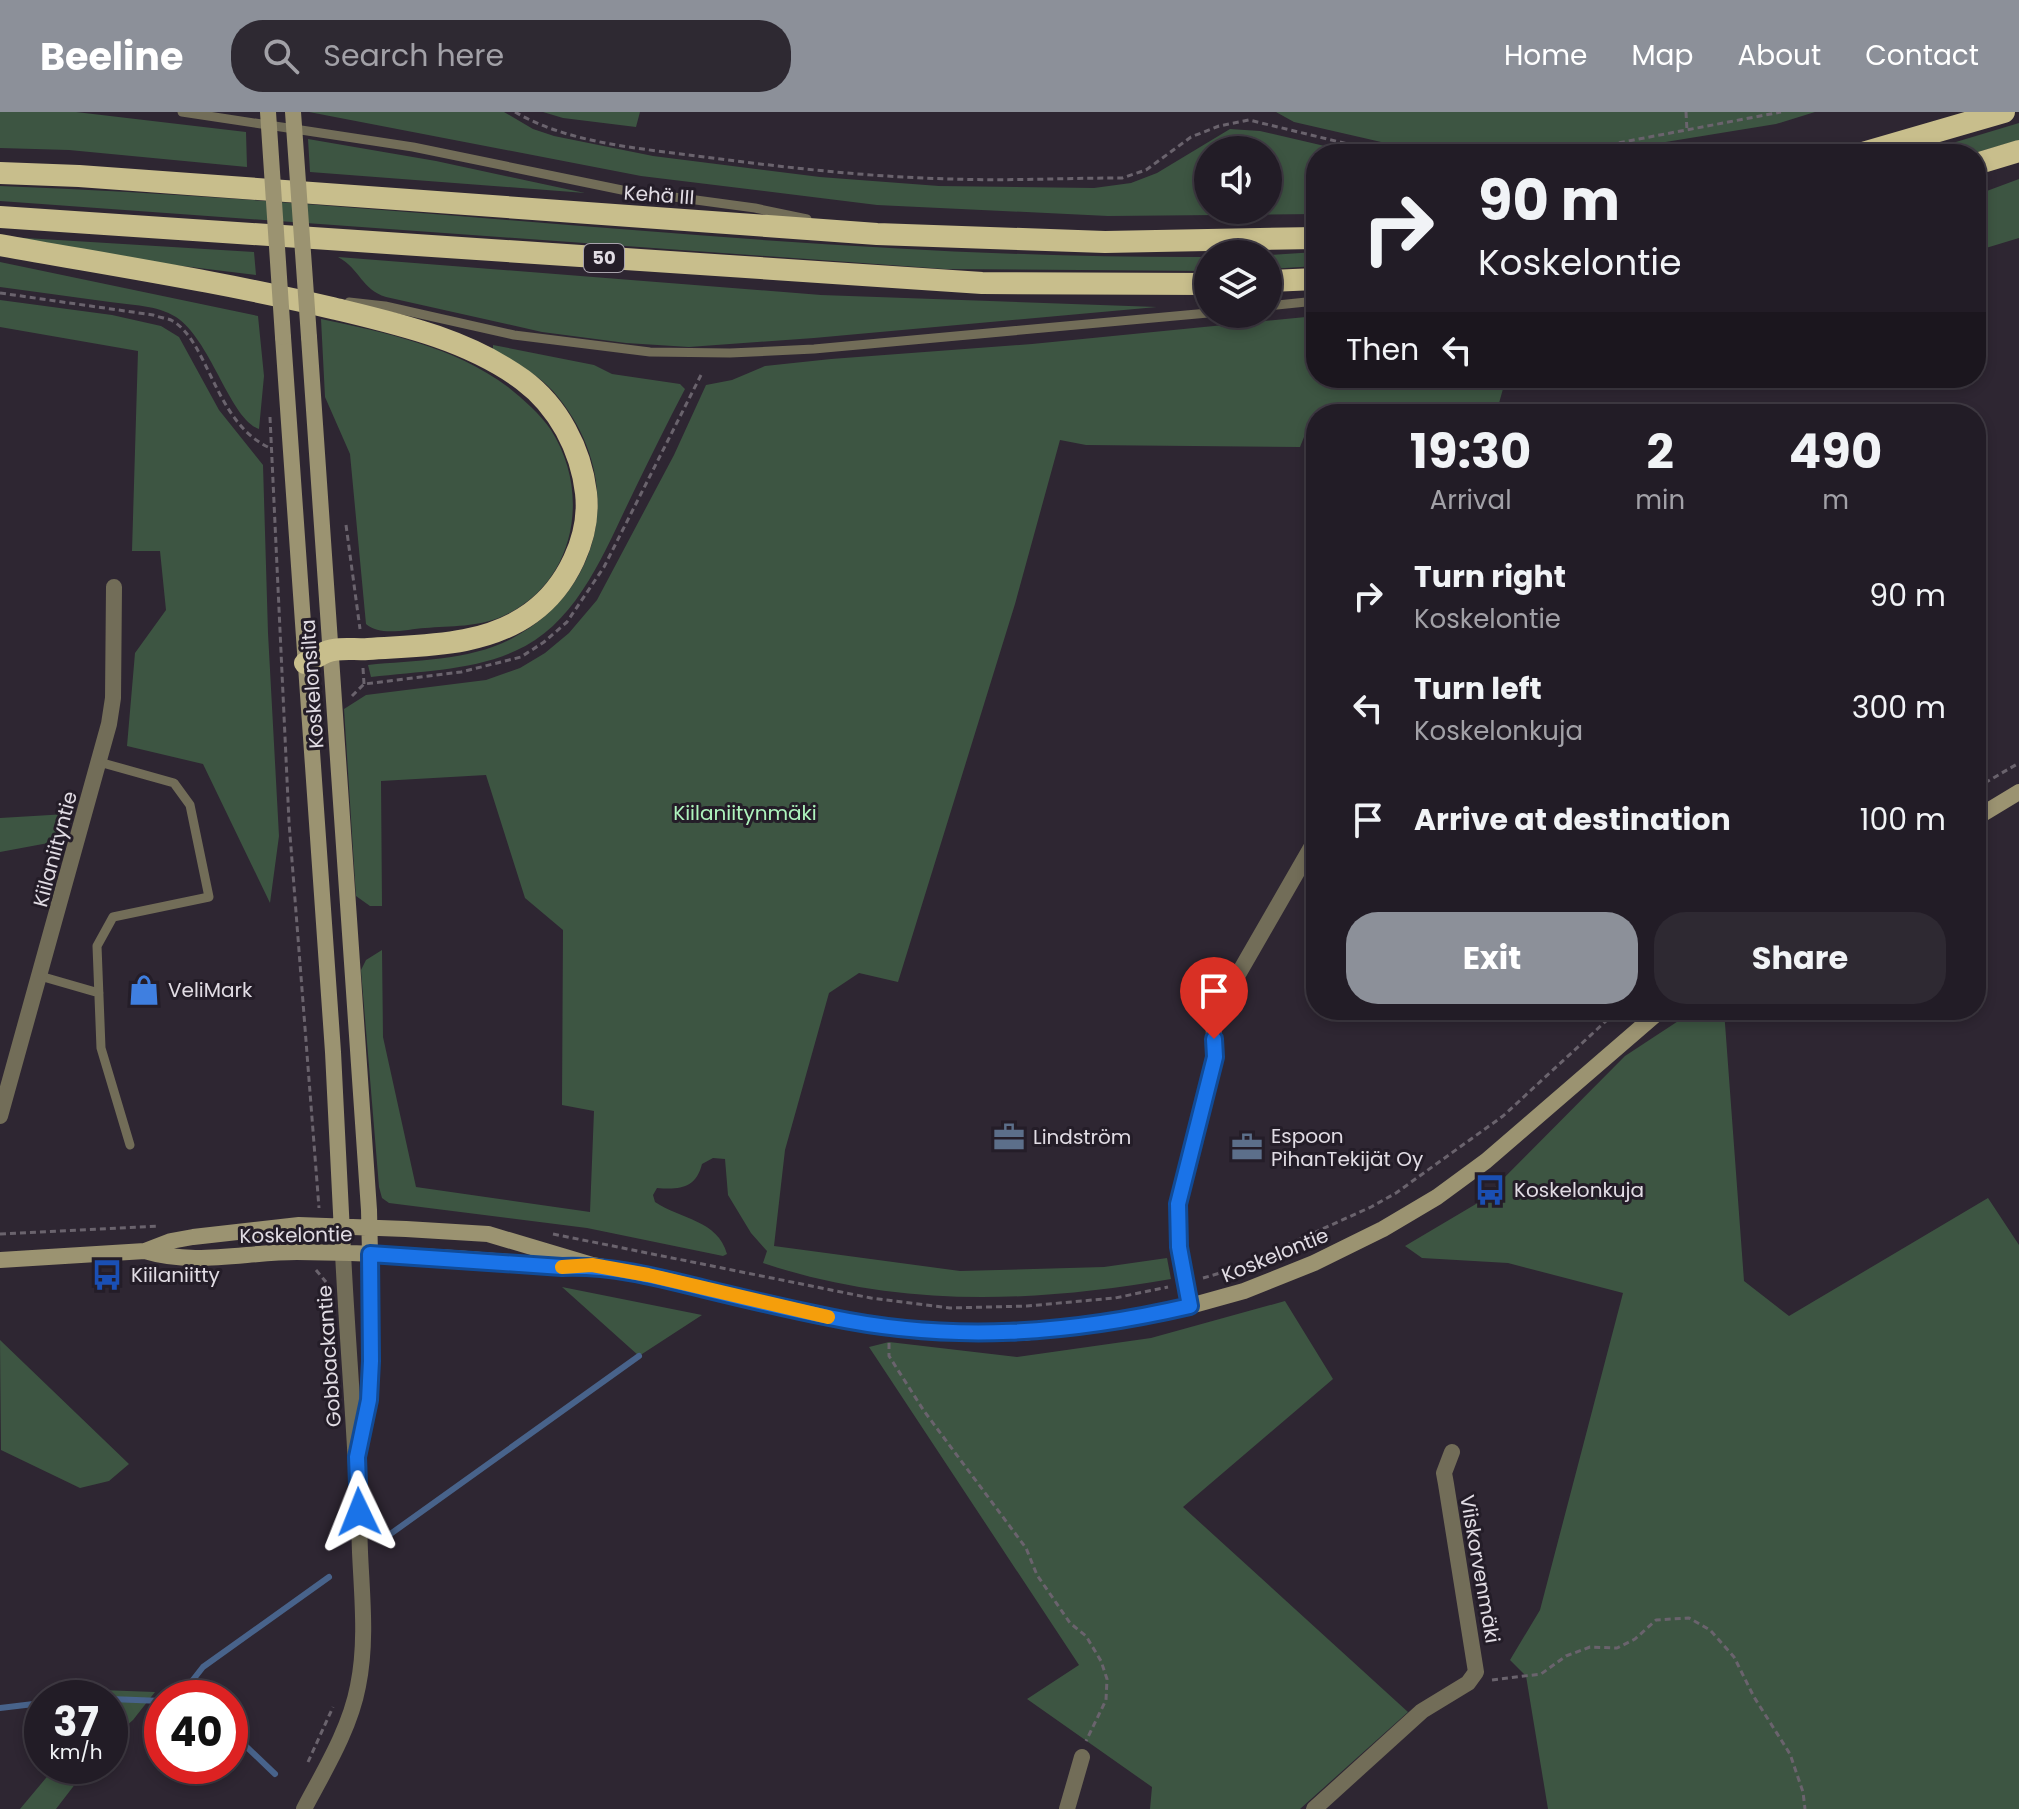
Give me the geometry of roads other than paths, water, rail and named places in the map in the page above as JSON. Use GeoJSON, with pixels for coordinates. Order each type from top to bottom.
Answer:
{"type":"FeatureCollection","features":[{"type":"Feature","properties":{"kind":"highway"},"geometry":{"type":"LineString","coordinates":[[1894,144],[2004,112]]}},
{"type":"Feature","properties":{"kind":"highway"},"geometry":{"type":"LineString","coordinates":[[1986,161],[2019,151]]}},
{"type":"Feature","properties":{"kind":"highway","name":"Kehä III"},"geometry":{"type":"LineString","coordinates":[[0,173],[110,178],[877,234],[1105,242],[1306,238]]}},
{"type":"Feature","properties":{"kind":"highway","name":"50"},"geometry":{"type":"LineString","coordinates":[[0,217],[982,283],[1194,284]]}},
{"type":"Feature","properties":{"kind":"highway"},"geometry":{"type":"LineString","coordinates":[[0,245],[285,297],[414,328],[492,361],[524,381],[549,405],[572,439],[583,473],[587,505],[583,535],[558,587],[546,601],[503,631],[462,641],[329,651],[305,663]]}},
{"type":"Feature","properties":{"kind":"highway"},"geometry":{"type":"LineString","coordinates":[[1282,280],[1306,279]]}},
{"type":"Feature","properties":{"kind":"main road","name":"Koskelonsilta"},"geometry":{"type":"LineString","coordinates":[[268,112],[343,1253]]}},
{"type":"Feature","properties":{"kind":"main road","name":"Koskelonsilta"},"geometry":{"type":"LineString","coordinates":[[293,112],[370,1254]]}},
{"type":"Feature","properties":{"kind":"main road"},"geometry":{"type":"LineString","coordinates":[[1986,812],[2019,792]]}},
{"type":"Feature","properties":{"kind":"main road","name":"Koskelontie"},"geometry":{"type":"LineString","coordinates":[[145,1251],[193,1237],[342,1219],[369,1228],[488,1234],[592,1265],[831,1318],[890,1327],[960,1333],[1022,1333],[1113,1322],[1244,1291],[1314,1263],[1383,1229],[1437,1197],[1486,1161],[1649,1020]]}},
{"type":"Feature","properties":{"kind":"main road","name":"Koskelontie"},"geometry":{"type":"LineString","coordinates":[[145,1251],[167,1258],[295,1252],[562,1267],[592,1265]]}},
{"type":"Feature","properties":{"kind":"main road"},"geometry":{"type":"LineString","coordinates":[[0,1260],[145,1251]]}},
{"type":"Feature","properties":{"kind":"street","name":"Kiilaniityntie"},"geometry":{"type":"LineString","coordinates":[[0,1116],[99,762],[113,698],[114,587]]}},
{"type":"Feature","properties":{"kind":"street"},"geometry":{"type":"LineString","coordinates":[[1190,1306],[1177,1223],[1178,1204],[1215,1057],[1213,1018],[1306,856]]}},
{"type":"Feature","properties":{"kind":"street","name":"Gobbackantie"},"geometry":{"type":"LineString","coordinates":[[304,1809],[336,1747],[358,1689],[363,1649],[357,1457],[351,1408],[343,1253]]}},
{"type":"Feature","properties":{"kind":"street","name":"Gobbackantie"},"geometry":{"type":"LineString","coordinates":[[357,1457],[369,1400],[370,1254]]}},
{"type":"Feature","properties":{"kind":"street","name":"Viiskorvenmäki"},"geometry":{"type":"LineString","coordinates":[[1314,1809],[1422,1711],[1472,1680],[1476,1672],[1444,1473],[1452,1452]]}},
{"type":"Feature","properties":{"kind":"street"},"geometry":{"type":"LineString","coordinates":[[1067,1809],[1082,1757]]}},
{"type":"Feature","properties":{"kind":"lane"},"geometry":{"type":"LineString","coordinates":[[182,112],[413,147],[622,190],[755,208],[877,234]]}},
{"type":"Feature","properties":{"kind":"lane"},"geometry":{"type":"LineString","coordinates":[[285,297],[385,306],[514,335],[650,352],[730,353],[814,349],[1194,314]]}},
{"type":"Feature","properties":{"kind":"lane"},"geometry":{"type":"LineString","coordinates":[[1282,305],[1306,302]]}},
{"type":"Feature","properties":{"kind":"lane"},"geometry":{"type":"LineString","coordinates":[[99,762],[174,783],[190,805],[209,897],[113,917],[97,946],[101,1048],[130,1145]]}},
{"type":"Feature","properties":{"kind":"lane"},"geometry":{"type":"LineString","coordinates":[[40,976],[99,993]]}},
{"type":"Feature","properties":{"kind":"waterway"},"geometry":{"type":"LineString","coordinates":[[382,1540],[639,1356]]}},
{"type":"Feature","properties":{"kind":"waterway"},"geometry":{"type":"LineString","coordinates":[[193,1680],[203,1667],[329,1577]]}},
{"type":"Feature","properties":{"kind":"waterway"},"geometry":{"type":"LineString","coordinates":[[128,1700],[144,1700]]}},
{"type":"Feature","properties":{"kind":"waterway"},"geometry":{"type":"LineString","coordinates":[[0,1708],[24,1705]]}},
{"type":"Feature","properties":{"kind":"waterway"},"geometry":{"type":"LineString","coordinates":[[248,1748],[275,1774]]}},
{"type":"Feature","properties":{"kind":"place","name":"VeliMark"},"geometry":{"type":"Point","coordinates":[144,990]}},
{"type":"Feature","properties":{"kind":"place","name":"Lindström"},"geometry":{"type":"Point","coordinates":[1009,1137]}},
{"type":"Feature","properties":{"kind":"place","name":"Espoon PihanTekijät Oy"},"geometry":{"type":"Point","coordinates":[1247,1147]}},
{"type":"Feature","properties":{"kind":"place","name":"Koskelonkuja"},"geometry":{"type":"Point","coordinates":[1490,1190]}},
{"type":"Feature","properties":{"kind":"place","name":"Kiilaniitty"},"geometry":{"type":"Point","coordinates":[107,1275]}},
{"type":"Feature","properties":{"kind":"park label","name":"Kiilaniitynmäki"},"geometry":{"type":"Point","coordinates":[745,813]}}]}
